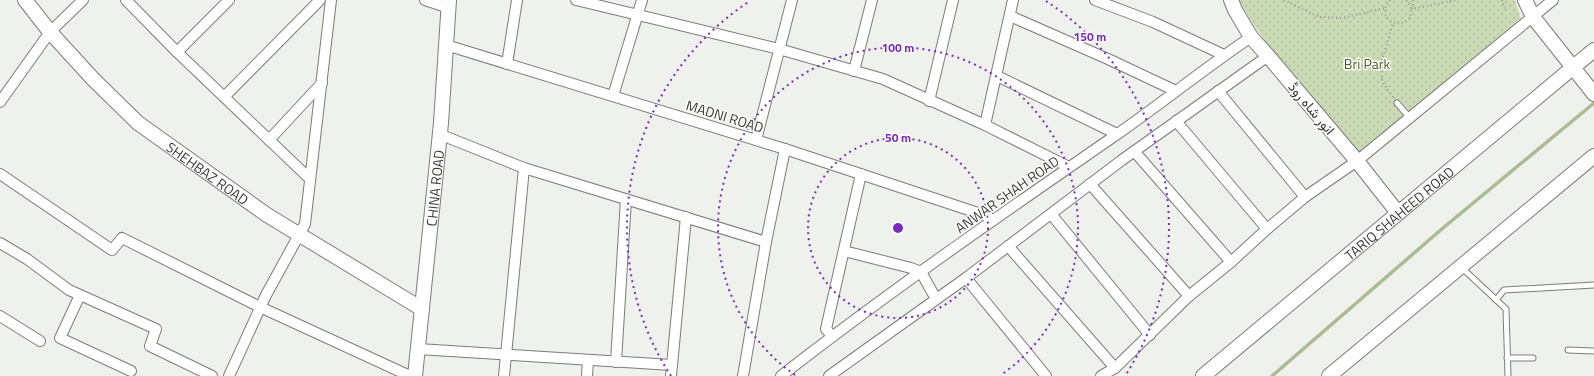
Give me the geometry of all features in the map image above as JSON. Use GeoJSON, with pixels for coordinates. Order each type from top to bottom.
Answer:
{"type":"FeatureCollection","features":[{"type":"Feature","properties":{"kind":"main road","name":"SHEHBAZ ROAD"},"geometry":{"type":"LineString","coordinates":[[25,0],[50,32],[93,79],[138,124],[267,215],[422,309]]}},
{"type":"Feature","properties":{"kind":"main road","name":"انور شاہ روڈ"},"geometry":{"type":"LineString","coordinates":[[1231,0],[1235,10],[1251,37],[1357,161],[1398,213]]}},
{"type":"Feature","properties":{"kind":"main road"},"geometry":{"type":"LineString","coordinates":[[1525,0],[1533,17],[1594,94]]}},
{"type":"Feature","properties":{"kind":"main road","name":"CHINA ROAD"},"geometry":{"type":"LineString","coordinates":[[415,376],[439,134],[449,4]]}},
{"type":"Feature","properties":{"kind":"main road","name":"TARIQ SHAHEED ROAD"},"geometry":{"type":"LineString","coordinates":[[1203,376],[1594,50]]}},
{"type":"Feature","properties":{"kind":"main road"},"geometry":{"type":"LineString","coordinates":[[1328,376],[1594,156]]}},
{"type":"Feature","properties":{"kind":"street"},"geometry":{"type":"LineString","coordinates":[[0,102],[50,32],[83,0]]}},
{"type":"Feature","properties":{"kind":"street"},"geometry":{"type":"LineString","coordinates":[[126,0],[177,52],[310,179]]}},
{"type":"Feature","properties":{"kind":"street"},"geometry":{"type":"LineString","coordinates":[[224,97],[320,0]]}},
{"type":"Feature","properties":{"kind":"street"},"geometry":{"type":"LineString","coordinates":[[229,376],[260,307],[305,224],[331,0]]}},
{"type":"Feature","properties":{"kind":"street"},"geometry":{"type":"LineString","coordinates":[[425,0],[449,4]]}},
{"type":"Feature","properties":{"kind":"street"},"geometry":{"type":"LineString","coordinates":[[507,64],[517,0]]}},
{"type":"Feature","properties":{"kind":"street"},"geometry":{"type":"LineString","coordinates":[[576,0],[779,49],[883,79],[929,101],[986,125],[1069,167]]}},
{"type":"Feature","properties":{"kind":"street"},"geometry":{"type":"LineString","coordinates":[[613,96],[642,0]]}},
{"type":"Feature","properties":{"kind":"street"},"geometry":{"type":"LineString","coordinates":[[756,140],[792,0]]}},
{"type":"Feature","properties":{"kind":"street"},"geometry":{"type":"LineString","coordinates":[[854,71],[872,0]]}},
{"type":"Feature","properties":{"kind":"street"},"geometry":{"type":"LineString","coordinates":[[929,101],[953,0]]}},
{"type":"Feature","properties":{"kind":"street"},"geometry":{"type":"LineString","coordinates":[[986,125],[1013,0]]}},
{"type":"Feature","properties":{"kind":"street"},"geometry":{"type":"LineString","coordinates":[[1095,0],[1153,22],[1224,55]]}},
{"type":"Feature","properties":{"kind":"street"},"geometry":{"type":"LineString","coordinates":[[1101,376],[1115,368],[1189,296],[1231,262],[1305,197],[1357,161],[1553,0]]}},
{"type":"Feature","properties":{"kind":"street"},"geometry":{"type":"LineString","coordinates":[[177,52],[225,1]]}},
{"type":"Feature","properties":{"kind":"street"},"geometry":{"type":"LineString","coordinates":[[1010,16],[1176,91]]}},
{"type":"Feature","properties":{"kind":"street","name":"ANWAR SHAH ROAD"},"geometry":{"type":"LineString","coordinates":[[781,376],[832,336],[920,272],[1117,134],[1224,55],[1251,37]]}},
{"type":"Feature","properties":{"kind":"street","name":"MADNI ROAD"},"geometry":{"type":"LineString","coordinates":[[446,45],[785,149],[987,216],[992,221]]}},
{"type":"Feature","properties":{"kind":"street"},"geometry":{"type":"LineString","coordinates":[[829,376],[966,278],[1134,151],[1268,56]]}},
{"type":"Feature","properties":{"kind":"street"},"geometry":{"type":"LineString","coordinates":[[996,76],[1117,134]]}},
{"type":"Feature","properties":{"kind":"street"},"geometry":{"type":"LineString","coordinates":[[269,140],[322,82]]}},
{"type":"Feature","properties":{"kind":"street"},"geometry":{"type":"LineString","coordinates":[[1218,91],[1305,197]]}},
{"type":"Feature","properties":{"kind":"street"},"geometry":{"type":"LineString","coordinates":[[1176,121],[1267,229]]}},
{"type":"Feature","properties":{"kind":"street"},"geometry":{"type":"LineString","coordinates":[[439,134],[524,168],[766,242]]}},
{"type":"Feature","properties":{"kind":"street"},"geometry":{"type":"LineString","coordinates":[[743,376],[766,242],[785,149]]}},
{"type":"Feature","properties":{"kind":"street"},"geometry":{"type":"LineString","coordinates":[[1134,151],[1231,262]]}},
{"type":"Feature","properties":{"kind":"street"},"geometry":{"type":"LineString","coordinates":[[504,376],[524,168]]}},
{"type":"Feature","properties":{"kind":"street"},"geometry":{"type":"LineString","coordinates":[[0,174],[112,250],[122,238],[260,307],[410,376]]}},
{"type":"Feature","properties":{"kind":"street"},"geometry":{"type":"LineString","coordinates":[[832,336],[826,329],[861,174]]}},
{"type":"Feature","properties":{"kind":"street"},"geometry":{"type":"LineString","coordinates":[[1090,184],[1189,296]]}},
{"type":"Feature","properties":{"kind":"street"},"geometry":{"type":"LineString","coordinates":[[616,362],[626,199]]}},
{"type":"Feature","properties":{"kind":"street"},"geometry":{"type":"LineString","coordinates":[[1051,214],[1150,335]]}},
{"type":"Feature","properties":{"kind":"street"},"geometry":{"type":"LineString","coordinates":[[671,376],[686,217]]}},
{"type":"Feature","properties":{"kind":"street"},"geometry":{"type":"LineString","coordinates":[[0,243],[27,259],[69,290],[156,329],[150,346],[212,376]]}},
{"type":"Feature","properties":{"kind":"street"},"geometry":{"type":"LineString","coordinates":[[1008,246],[1115,368]]}},
{"type":"Feature","properties":{"kind":"street"},"geometry":{"type":"LineString","coordinates":[[844,251],[912,268],[920,272],[936,299]]}},
{"type":"Feature","properties":{"kind":"street"},"geometry":{"type":"LineString","coordinates":[[966,278],[1046,376]]}},
{"type":"Feature","properties":{"kind":"street"},"geometry":{"type":"LineString","coordinates":[[80,295],[60,338],[131,371]]}},
{"type":"Feature","properties":{"kind":"street"},"geometry":{"type":"LineString","coordinates":[[0,316],[40,341]]}},
{"type":"Feature","properties":{"kind":"street"},"geometry":{"type":"LineString","coordinates":[[418,349],[672,365]]}},
{"type":"Feature","properties":{"kind":"street"},"geometry":{"type":"LineString","coordinates":[[587,376],[588,360]]}},
{"type":"Feature","properties":{"kind":"lane"},"geometry":{"type":"LineString","coordinates":[[1397,103],[1410,118]]}},
{"type":"Feature","properties":{"kind":"lane"},"geometry":{"type":"LineString","coordinates":[[1461,267],[1506,309],[1508,376]]}},
{"type":"Feature","properties":{"kind":"lane"},"geometry":{"type":"LineString","coordinates":[[1496,300],[1504,290],[1594,284]]}},
{"type":"Feature","properties":{"kind":"lane"},"geometry":{"type":"LineString","coordinates":[[1568,350],[1594,351]]}},
{"type":"Feature","properties":{"kind":"lane"},"geometry":{"type":"LineString","coordinates":[[1507,358],[1534,358]]}},
{"type":"Feature","properties":{"kind":"path"},"geometry":{"type":"LineString","coordinates":[[1284,0],[1319,17],[1342,18],[1385,8]]}},
{"type":"Feature","properties":{"kind":"path"},"geometry":{"type":"LineString","coordinates":[[1390,0],[1385,8],[1386,17],[1393,23],[1403,23],[1410,18],[1413,0]]}},
{"type":"Feature","properties":{"kind":"path"},"geometry":{"type":"LineString","coordinates":[[1406,0],[1412,8]]}},
{"type":"Feature","properties":{"kind":"path"},"geometry":{"type":"LineString","coordinates":[[1412,8],[1456,0]]}},
{"type":"Feature","properties":{"kind":"path"},"geometry":{"type":"LineString","coordinates":[[1502,0],[1505,9]]}},
{"type":"Feature","properties":{"kind":"path"},"geometry":{"type":"LineString","coordinates":[[1393,23],[1381,64],[1382,81],[1397,103]]}},
{"type":"Feature","properties":{"kind":"green space","name":"Bri Park"},"geometry":{"type":"Polygon","coordinates":[[[1238,0],[1515,0],[1521,19],[1359,152],[1274,53],[1238,0]]]}},
{"type":"Feature","properties":{"kind":"waterway"},"geometry":{"type":"LineString","coordinates":[[1272,376],[1443,228],[1594,103]]}}]}
